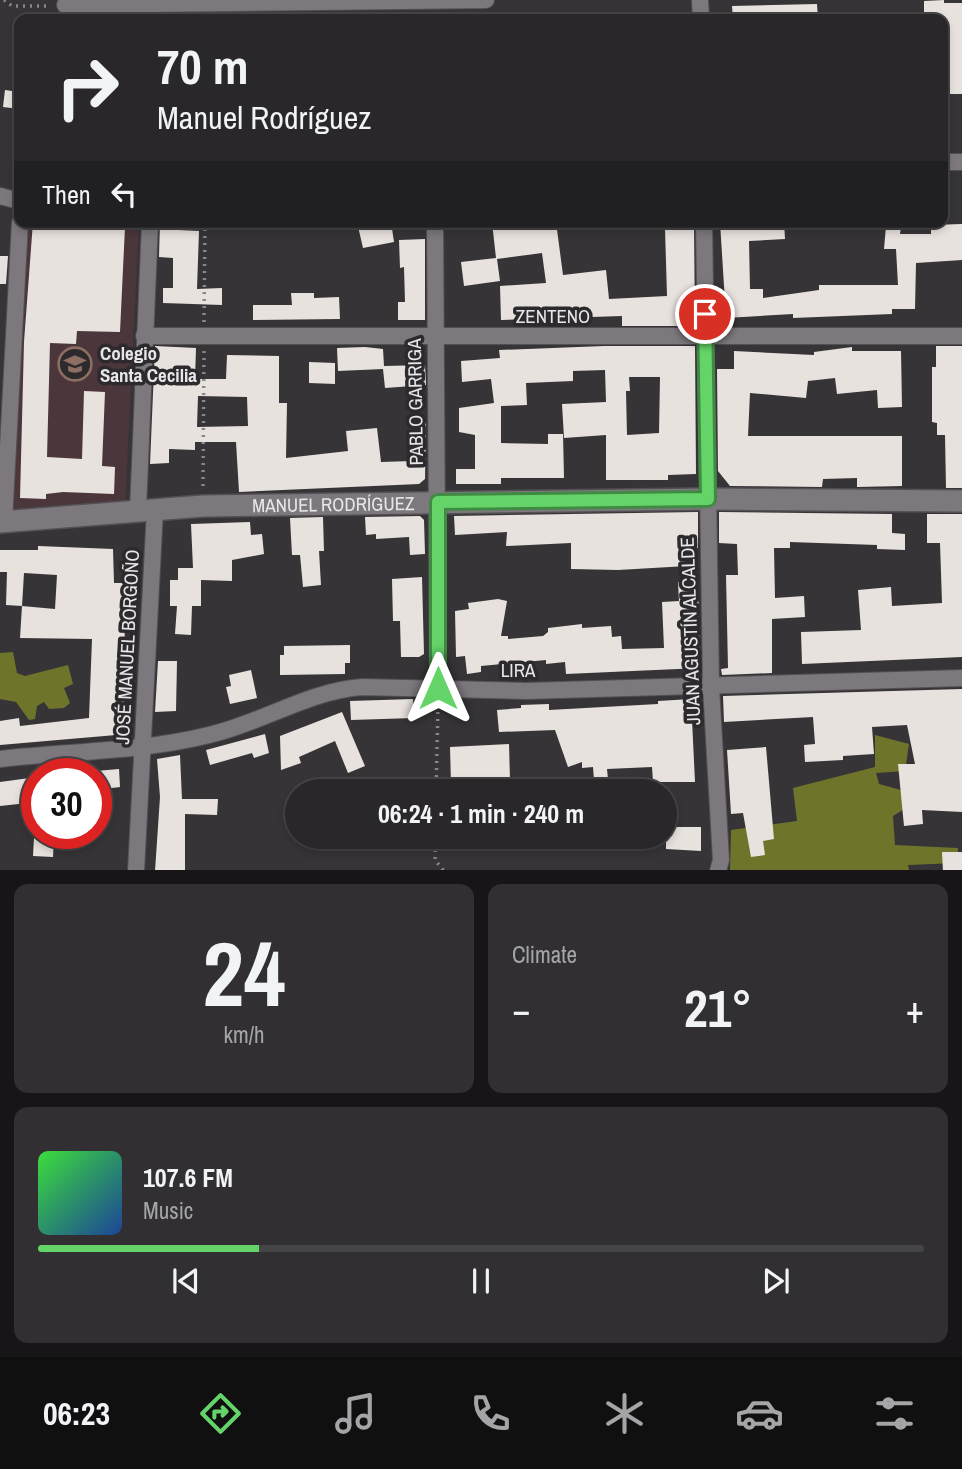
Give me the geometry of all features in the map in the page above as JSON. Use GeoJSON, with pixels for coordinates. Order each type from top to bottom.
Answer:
{"type":"FeatureCollection","features":[{"type":"Feature","properties":{"kind":"main road","name":"MANUEL RODRÍGUEZ"},"geometry":{"type":"LineString","coordinates":[[2,522],[203,506],[708,499],[962,501]]}},
{"type":"Feature","properties":{"kind":"street"},"geometry":{"type":"LineString","coordinates":[[65,5],[141,1],[159,11],[486,0]]}},
{"type":"Feature","properties":{"kind":"street"},"geometry":{"type":"LineString","coordinates":[[2,522],[7,338],[19,228]]}},
{"type":"Feature","properties":{"kind":"street","name":"JOSÉ MANUEL BORGOÑO"},"geometry":{"type":"LineString","coordinates":[[136,870],[144,746],[145,336],[150,228]]}},
{"type":"Feature","properties":{"kind":"street","name":"PABLO GARRIGA"},"geometry":{"type":"LineString","coordinates":[[435,228],[438,688]]}},
{"type":"Feature","properties":{"kind":"street","name":"JUAN AGUSTÍN ALCALDE"},"geometry":{"type":"LineString","coordinates":[[704,228],[711,687],[721,860],[718,870]]}},
{"type":"Feature","properties":{"kind":"street","name":"ZENTENO"},"geometry":{"type":"LineString","coordinates":[[145,336],[962,336]]}},
{"type":"Feature","properties":{"kind":"street","name":"LIRA"},"geometry":{"type":"LineString","coordinates":[[0,759],[144,746],[228,730],[336,689],[526,691],[962,678]]}},
{"type":"Feature","properties":{"kind":"path"},"geometry":{"type":"LineString","coordinates":[[4,0],[12,6],[65,5]]}},
{"type":"Feature","properties":{"kind":"path"},"geometry":{"type":"LineString","coordinates":[[203,506],[205,228]]}},
{"type":"Feature","properties":{"kind":"path"},"geometry":{"type":"LineString","coordinates":[[436,779],[438,688]]}},
{"type":"Feature","properties":{"kind":"path"},"geometry":{"type":"LineString","coordinates":[[435,849],[435,860],[444,870]]}},
{"type":"Feature","properties":{"kind":"shaded area","name":"Colegio Santa Cecilia"},"geometry":{"type":"Polygon","coordinates":[[[23,228],[139,228],[125,505],[13,514],[23,228]]]}},
{"type":"Feature","properties":{"kind":"green space"},"geometry":{"type":"Polygon","coordinates":[[[13,652],[17,673],[25,676],[68,665],[73,684],[64,688],[70,703],[64,708],[49,709],[44,702],[37,706],[35,719],[29,720],[16,702],[0,699],[0,653],[13,652]]]}},
{"type":"Feature","properties":{"kind":"green space"},"geometry":{"type":"Polygon","coordinates":[[[875,735],[909,744],[905,771],[876,773],[879,784],[908,792],[909,806],[893,816],[895,845],[958,848],[957,863],[908,865],[909,870],[730,870],[731,830],[797,821],[793,788],[875,767],[875,735]]]}},
{"type":"Feature","properties":{"kind":"building"},"geometry":{"type":"Polygon","coordinates":[[[924,1],[962,3],[962,94],[948,94],[948,14],[924,14],[924,1]]]}},
{"type":"Feature","properties":{"kind":"building"},"geometry":{"type":"Polygon","coordinates":[[[817,4],[818,14],[733,14],[732,6],[817,4]]]}},
{"type":"Feature","properties":{"kind":"building"},"geometry":{"type":"Polygon","coordinates":[[[5,90],[14,91],[14,108],[3,107],[5,90]]]}},
{"type":"Feature","properties":{"kind":"building"},"geometry":{"type":"Polygon","coordinates":[[[948,224],[962,224],[962,260],[916,263],[915,309],[892,309],[892,314],[793,318],[793,314],[726,318],[720,228],[784,228],[785,239],[749,241],[750,289],[763,289],[763,298],[819,290],[819,285],[898,285],[896,249],[884,249],[886,228],[901,228],[900,234],[931,234],[931,228],[948,228],[948,224]]]}},
{"type":"Feature","properties":{"kind":"building"},"geometry":{"type":"Polygon","coordinates":[[[33,228],[125,228],[120,332],[77,331],[76,344],[50,343],[47,457],[82,459],[84,391],[105,392],[102,466],[115,467],[114,494],[63,492],[46,494],[46,499],[20,498],[24,342],[33,228]]]}},
{"type":"Feature","properties":{"kind":"building"},"geometry":{"type":"Polygon","coordinates":[[[160,228],[199,231],[197,289],[222,288],[222,305],[163,303],[163,288],[173,288],[173,258],[159,257],[160,228]]]}},
{"type":"Feature","properties":{"kind":"building"},"geometry":{"type":"Polygon","coordinates":[[[358,228],[392,228],[394,242],[363,248],[358,228]]]}},
{"type":"Feature","properties":{"kind":"building"},"geometry":{"type":"Polygon","coordinates":[[[493,228],[557,228],[563,275],[606,270],[609,299],[667,296],[665,228],[694,228],[695,326],[622,326],[622,316],[501,320],[500,286],[546,283],[542,253],[497,259],[500,281],[464,286],[461,262],[496,258],[493,228]]]}},
{"type":"Feature","properties":{"kind":"building"},"geometry":{"type":"Polygon","coordinates":[[[425,239],[425,320],[398,320],[398,302],[405,302],[404,267],[400,268],[399,240],[425,239]]]}},
{"type":"Feature","properties":{"kind":"building"},"geometry":{"type":"Polygon","coordinates":[[[0,256],[8,256],[6,284],[0,284],[0,256]]]}},
{"type":"Feature","properties":{"kind":"building"},"geometry":{"type":"Polygon","coordinates":[[[291,293],[314,293],[314,298],[339,297],[340,319],[253,320],[253,305],[292,305],[291,293]]]}},
{"type":"Feature","properties":{"kind":"building"},"geometry":{"type":"Polygon","coordinates":[[[155,346],[196,348],[195,379],[226,379],[227,355],[279,356],[279,403],[287,403],[286,458],[348,451],[346,431],[377,428],[381,462],[412,461],[412,420],[426,420],[425,479],[419,484],[239,492],[236,442],[195,442],[195,450],[169,449],[169,463],[150,464],[155,346]],[[198,396],[197,427],[248,426],[247,397],[198,396]]]}},
{"type":"Feature","properties":{"kind":"building"},"geometry":{"type":"Polygon","coordinates":[[[695,346],[696,474],[668,475],[668,480],[606,480],[606,435],[564,438],[562,404],[606,402],[605,370],[573,371],[573,381],[526,383],[527,405],[501,406],[501,443],[548,444],[548,434],[563,434],[564,478],[501,478],[501,484],[456,484],[456,469],[475,469],[475,435],[459,432],[459,408],[494,403],[491,379],[462,382],[461,361],[500,358],[499,350],[695,346]],[[629,377],[630,391],[626,391],[627,435],[659,433],[660,377],[629,377]]]}},
{"type":"Feature","properties":{"kind":"building"},"geometry":{"type":"Polygon","coordinates":[[[936,346],[962,346],[962,488],[946,488],[945,435],[937,435],[937,423],[932,422],[932,367],[936,367],[936,346]]]}},
{"type":"Feature","properties":{"kind":"building"},"geometry":{"type":"Polygon","coordinates":[[[852,347],[852,351],[901,351],[902,407],[878,408],[877,390],[837,394],[835,378],[808,381],[806,398],[750,393],[748,436],[902,436],[902,486],[857,487],[857,478],[823,479],[822,487],[730,486],[718,471],[717,369],[734,369],[734,351],[814,355],[814,352],[852,347]]]}},
{"type":"Feature","properties":{"kind":"building"},"geometry":{"type":"Polygon","coordinates":[[[337,348],[383,349],[384,366],[425,365],[426,385],[385,388],[383,369],[338,371],[337,348]]]}},
{"type":"Feature","properties":{"kind":"building"},"geometry":{"type":"Polygon","coordinates":[[[309,362],[335,363],[335,384],[309,383],[309,362]]]}},
{"type":"Feature","properties":{"kind":"building"},"geometry":{"type":"Polygon","coordinates":[[[698,512],[698,548],[686,548],[687,566],[618,570],[571,569],[571,543],[506,546],[507,532],[455,535],[454,516],[698,512]]]}},
{"type":"Feature","properties":{"kind":"building"},"geometry":{"type":"Polygon","coordinates":[[[719,512],[892,514],[892,533],[905,534],[905,550],[877,549],[877,545],[790,542],[790,548],[774,548],[775,598],[804,596],[805,617],[772,619],[772,673],[722,675],[721,669],[728,668],[726,575],[738,575],[737,544],[719,543],[719,512]]]}},
{"type":"Feature","properties":{"kind":"building"},"geometry":{"type":"Polygon","coordinates":[[[927,514],[962,514],[962,657],[802,664],[801,632],[861,630],[858,590],[891,587],[892,606],[942,603],[940,543],[927,543],[927,514]]]}},
{"type":"Feature","properties":{"kind":"building"},"geometry":{"type":"Polygon","coordinates":[[[420,516],[424,520],[425,554],[410,555],[409,537],[376,539],[376,534],[366,535],[365,517],[420,516]]]}},
{"type":"Feature","properties":{"kind":"building"},"geometry":{"type":"Polygon","coordinates":[[[323,517],[324,551],[319,551],[321,585],[303,587],[300,555],[292,555],[290,518],[323,517]]]}},
{"type":"Feature","properties":{"kind":"building"},"geometry":{"type":"Polygon","coordinates":[[[250,522],[251,535],[262,534],[264,554],[232,560],[232,581],[201,580],[201,606],[192,606],[191,635],[175,634],[177,606],[170,606],[170,580],[178,580],[178,568],[193,568],[191,524],[250,522]]]}},
{"type":"Feature","properties":{"kind":"building"},"geometry":{"type":"Polygon","coordinates":[[[38,546],[113,549],[114,583],[125,583],[124,728],[116,735],[0,745],[0,721],[19,718],[20,726],[89,718],[92,639],[20,638],[22,606],[6,605],[7,572],[0,572],[0,550],[38,550],[38,546]],[[24,573],[22,606],[55,609],[57,575],[24,573]]]}},
{"type":"Feature","properties":{"kind":"building"},"geometry":{"type":"Polygon","coordinates":[[[422,577],[424,654],[419,657],[401,657],[400,621],[393,621],[392,579],[422,577]]]}},
{"type":"Feature","properties":{"kind":"building"},"geometry":{"type":"Polygon","coordinates":[[[698,581],[700,668],[566,674],[565,662],[546,664],[546,660],[481,666],[481,672],[467,674],[465,656],[456,657],[455,611],[469,609],[468,603],[498,599],[507,601],[501,636],[508,636],[508,639],[543,636],[548,632],[548,628],[582,624],[582,628],[611,626],[612,637],[621,636],[622,649],[664,648],[662,602],[679,601],[678,582],[698,581]]]}},
{"type":"Feature","properties":{"kind":"building"},"geometry":{"type":"Polygon","coordinates":[[[350,645],[350,663],[345,663],[345,674],[280,675],[280,655],[284,655],[284,646],[350,645]]]}},
{"type":"Feature","properties":{"kind":"building"},"geometry":{"type":"Polygon","coordinates":[[[158,661],[177,661],[176,711],[155,712],[158,661]]]}},
{"type":"Feature","properties":{"kind":"building"},"geometry":{"type":"Polygon","coordinates":[[[251,670],[257,698],[230,704],[226,687],[231,686],[229,675],[251,670]]]}},
{"type":"Feature","properties":{"kind":"building"},"geometry":{"type":"Polygon","coordinates":[[[962,689],[962,812],[922,810],[923,824],[904,826],[898,764],[915,764],[907,725],[872,727],[874,754],[843,756],[843,760],[805,762],[804,745],[815,744],[813,717],[724,722],[723,696],[962,689]]]}},
{"type":"Feature","properties":{"kind":"building"},"geometry":{"type":"Polygon","coordinates":[[[413,699],[414,718],[351,720],[350,701],[413,699]]]}},
{"type":"Feature","properties":{"kind":"building"},"geometry":{"type":"Polygon","coordinates":[[[691,699],[695,782],[653,779],[652,767],[607,769],[608,779],[594,779],[593,767],[582,768],[582,762],[568,767],[555,730],[499,732],[497,710],[521,708],[521,705],[549,704],[549,710],[658,704],[658,701],[691,699]]]}},
{"type":"Feature","properties":{"kind":"building"},"geometry":{"type":"Polygon","coordinates":[[[342,712],[365,766],[348,773],[335,741],[299,757],[301,763],[281,770],[280,736],[342,712]]]}},
{"type":"Feature","properties":{"kind":"building"},"geometry":{"type":"Polygon","coordinates":[[[265,734],[269,753],[254,758],[252,753],[210,765],[206,750],[265,734]]]}},
{"type":"Feature","properties":{"kind":"building"},"geometry":{"type":"Polygon","coordinates":[[[509,744],[510,779],[451,779],[450,747],[509,744]]]}},
{"type":"Feature","properties":{"kind":"building"},"geometry":{"type":"Polygon","coordinates":[[[766,747],[774,839],[763,841],[765,855],[751,857],[743,813],[731,814],[727,750],[766,747]]]}},
{"type":"Feature","properties":{"kind":"building"},"geometry":{"type":"Polygon","coordinates":[[[180,755],[182,799],[218,799],[217,815],[185,814],[185,870],[155,870],[160,797],[157,759],[180,755]]]}},
{"type":"Feature","properties":{"kind":"building"},"geometry":{"type":"Polygon","coordinates":[[[119,769],[120,787],[112,788],[112,770],[119,769]]]}},
{"type":"Feature","properties":{"kind":"building"},"geometry":{"type":"Polygon","coordinates":[[[21,779],[21,804],[0,806],[0,782],[21,779]]]}},
{"type":"Feature","properties":{"kind":"building"},"geometry":{"type":"Polygon","coordinates":[[[677,827],[701,827],[701,851],[666,849],[677,849],[677,827]]]}},
{"type":"Feature","properties":{"kind":"building"},"geometry":{"type":"Polygon","coordinates":[[[33,849],[53,849],[53,857],[33,856],[33,849]]]}},
{"type":"Feature","properties":{"kind":"building"},"geometry":{"type":"Polygon","coordinates":[[[942,852],[962,852],[962,870],[943,870],[942,852]]]}},
{"type":"Feature","properties":{"kind":"place","name":"Colegio Santa Cecilia"},"geometry":{"type":"Point","coordinates":[75,364]}},
{"type":"Feature","properties":{"kind":"route"},"geometry":{"type":"LineString","coordinates":[[438,688],[438,502],[708,499],[705,314]]}}]}
